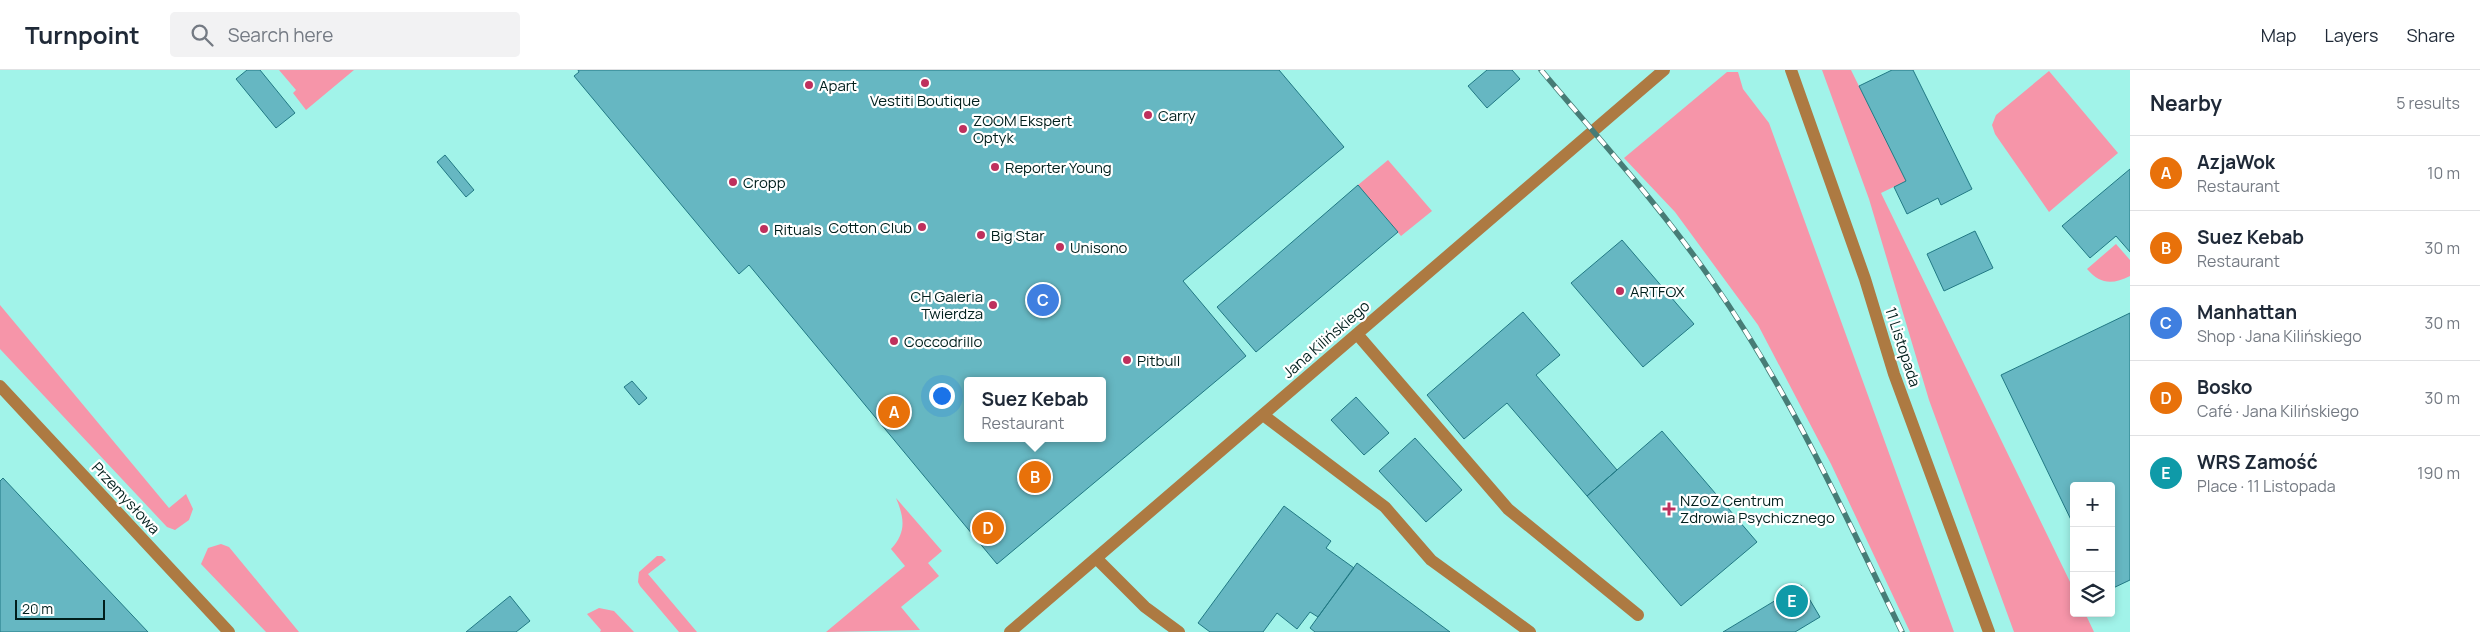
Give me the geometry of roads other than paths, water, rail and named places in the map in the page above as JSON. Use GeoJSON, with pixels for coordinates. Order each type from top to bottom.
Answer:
{"type":"FeatureCollection","features":[{"type":"Feature","properties":{"kind":"street","name":"Jana Kilińskiego"},"geometry":{"type":"LineString","coordinates":[[1010,632],[1664,70]]}},
{"type":"Feature","properties":{"kind":"street","name":"11 Listopada"},"geometry":{"type":"LineString","coordinates":[[1791,70],[1865,280],[1894,374],[1989,632]]}},
{"type":"Feature","properties":{"kind":"street"},"geometry":{"type":"LineString","coordinates":[[1357,334],[1508,509],[1638,615]]}},
{"type":"Feature","properties":{"kind":"street","name":"Przemysłowa"},"geometry":{"type":"LineString","coordinates":[[0,386],[228,632]]}},
{"type":"Feature","properties":{"kind":"street"},"geometry":{"type":"LineString","coordinates":[[1263,415],[1385,507],[1431,560],[1530,632]]}},
{"type":"Feature","properties":{"kind":"street"},"geometry":{"type":"LineString","coordinates":[[1096,558],[1145,607],[1178,632]]}},
{"type":"Feature","properties":{"kind":"railway"},"geometry":{"type":"LineString","coordinates":[[1541,70],[1672,227],[1740,322],[1791,409],[1837,497],[1902,632]]}},
{"type":"Feature","properties":{"kind":"place","name":"Vestiti Boutique"},"geometry":{"type":"Point","coordinates":[925,83]}},
{"type":"Feature","properties":{"kind":"place","name":"Apart"},"geometry":{"type":"Point","coordinates":[809,85]}},
{"type":"Feature","properties":{"kind":"place","name":"Carry"},"geometry":{"type":"Point","coordinates":[1148,115]}},
{"type":"Feature","properties":{"kind":"place","name":"ZOOM Ekspert Optyk"},"geometry":{"type":"Point","coordinates":[963,129]}},
{"type":"Feature","properties":{"kind":"place","name":"Reporter Young"},"geometry":{"type":"Point","coordinates":[995,167]}},
{"type":"Feature","properties":{"kind":"place","name":"Cropp"},"geometry":{"type":"Point","coordinates":[733,182]}},
{"type":"Feature","properties":{"kind":"place","name":"Cotton Club"},"geometry":{"type":"Point","coordinates":[922,227]}},
{"type":"Feature","properties":{"kind":"place","name":"Rituals"},"geometry":{"type":"Point","coordinates":[764,229]}},
{"type":"Feature","properties":{"kind":"place","name":"Big Star"},"geometry":{"type":"Point","coordinates":[981,235]}},
{"type":"Feature","properties":{"kind":"place","name":"Unisono"},"geometry":{"type":"Point","coordinates":[1060,247]}},
{"type":"Feature","properties":{"kind":"place","name":"ARTFOX"},"geometry":{"type":"Point","coordinates":[1620,291]}},
{"type":"Feature","properties":{"kind":"place","name":"Manhattan"},"geometry":{"type":"Point","coordinates":[1043,300]}},
{"type":"Feature","properties":{"kind":"place","name":"CH Galeria Twierdza"},"geometry":{"type":"Point","coordinates":[993,305]}},
{"type":"Feature","properties":{"kind":"place","name":"Coccodrillo"},"geometry":{"type":"Point","coordinates":[894,341]}},
{"type":"Feature","properties":{"kind":"place","name":"Pitbull"},"geometry":{"type":"Point","coordinates":[1127,360]}},
{"type":"Feature","properties":{"kind":"place","name":"AzjaWok"},"geometry":{"type":"Point","coordinates":[894,412]}},
{"type":"Feature","properties":{"kind":"place","name":"Suez Kebab"},"geometry":{"type":"Point","coordinates":[1035,477]}},
{"type":"Feature","properties":{"kind":"place","name":"NZOZ Centrum Zdrowia Psychicznego"},"geometry":{"type":"Point","coordinates":[1669,509]}},
{"type":"Feature","properties":{"kind":"place","name":"Bosko"},"geometry":{"type":"Point","coordinates":[988,528]}},
{"type":"Feature","properties":{"kind":"place","name":"WRS Zamość"},"geometry":{"type":"Point","coordinates":[1792,601]}}]}
